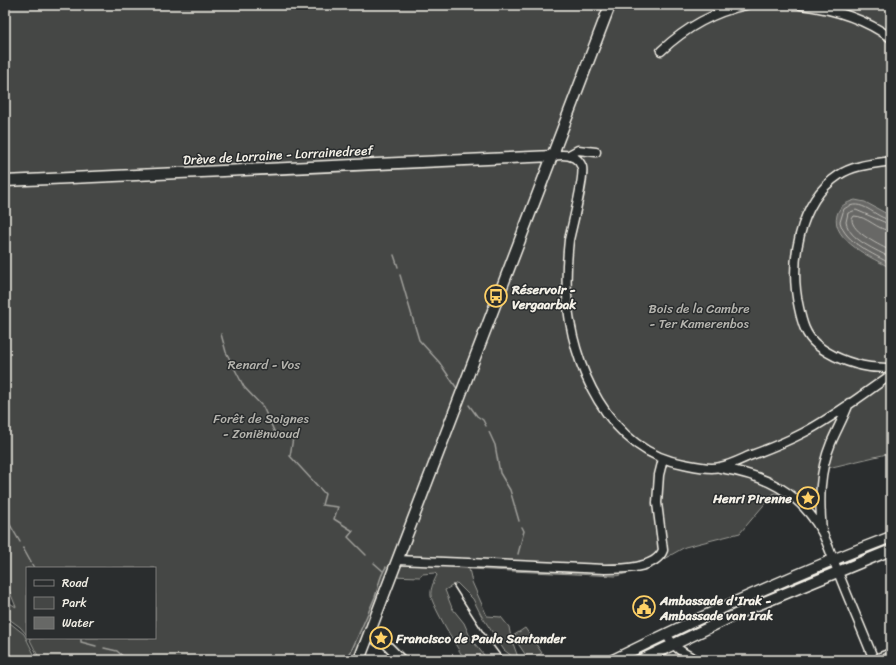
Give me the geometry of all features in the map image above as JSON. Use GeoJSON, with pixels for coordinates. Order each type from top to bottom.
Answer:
{"type":"FeatureCollection","features":[{"type":"Feature","properties":{"kind":"main road"},"geometry":{"type":"LineString","coordinates":[[359,660],[610,5]]}},
{"type":"Feature","properties":{"kind":"main road","name":"Drève de Lorraine - Lorrainedreef"},"geometry":{"type":"LineString","coordinates":[[5,181],[553,156]]}},
{"type":"Feature","properties":{"kind":"main road"},"geometry":{"type":"LineString","coordinates":[[613,660],[744,597],[833,559],[891,537]]}},
{"type":"Feature","properties":{"kind":"main road"},"geometry":{"type":"LineString","coordinates":[[641,660],[750,608],[891,550]]}},
{"type":"Feature","properties":{"kind":"street"},"geometry":{"type":"LineString","coordinates":[[661,51],[695,25],[734,8],[746,5]]}},
{"type":"Feature","properties":{"kind":"street"},"geometry":{"type":"LineString","coordinates":[[801,5],[832,11],[854,18],[878,29],[891,38]]}},
{"type":"Feature","properties":{"kind":"street"},"geometry":{"type":"LineString","coordinates":[[553,156],[569,155],[578,150],[596,152]]}},
{"type":"Feature","properties":{"kind":"street"},"geometry":{"type":"LineString","coordinates":[[569,155],[575,158],[582,168],[583,173],[569,242],[567,263],[567,296],[575,347],[586,376],[608,414],[637,443],[664,459],[692,466],[742,471],[766,480],[786,491],[806,511],[822,533],[873,660],[891,653]]}},
{"type":"Feature","properties":{"kind":"street"},"geometry":{"type":"LineString","coordinates":[[891,161],[855,168],[839,175],[828,184],[814,203],[802,228],[796,254],[794,274],[796,294],[804,328],[817,345],[837,358],[855,364],[891,369]]}},
{"type":"Feature","properties":{"kind":"street"},"geometry":{"type":"LineString","coordinates":[[719,468],[776,446],[804,432],[891,374]]}},
{"type":"Feature","properties":{"kind":"street"},"geometry":{"type":"LineString","coordinates":[[822,533],[820,505],[821,479],[825,461],[849,403]]}},
{"type":"Feature","properties":{"kind":"street"},"geometry":{"type":"LineString","coordinates":[[397,560],[605,569],[638,567],[652,561],[662,554],[663,550],[657,503],[659,475],[664,459]]}},
{"type":"Feature","properties":{"kind":"street"},"geometry":{"type":"LineString","coordinates":[[806,511],[820,505]]}},
{"type":"Feature","properties":{"kind":"street"},"geometry":{"type":"LineString","coordinates":[[666,634],[672,645],[678,650],[697,660]]}},
{"type":"Feature","properties":{"kind":"street"},"geometry":{"type":"LineString","coordinates":[[384,642],[402,660]]}},
{"type":"Feature","properties":{"kind":"green space"},"geometry":{"type":"Polygon","coordinates":[[[5,5],[891,5],[891,453],[828,468],[816,492],[792,502],[783,494],[774,493],[740,533],[685,547],[648,568],[616,576],[469,569],[472,582],[487,616],[501,617],[509,627],[511,638],[519,660],[504,650],[481,615],[473,599],[457,583],[445,590],[452,608],[464,623],[471,639],[488,660],[465,660],[446,628],[431,596],[432,585],[437,575],[435,573],[422,574],[420,577],[391,576],[359,660],[40,660],[30,639],[156,639],[156,567],[26,567],[26,634],[20,627],[5,616],[5,600],[16,607],[5,580],[5,5]]]}},
{"type":"Feature","properties":{"kind":"green space"},"geometry":{"type":"Polygon","coordinates":[[[5,619],[24,634],[37,660],[5,660],[5,619]]]}},
{"type":"Feature","properties":{"kind":"green space"},"geometry":{"type":"Polygon","coordinates":[[[525,628],[542,653],[529,660],[513,636],[525,628]]]}},
{"type":"Feature","properties":{"kind":"water"},"geometry":{"type":"Polygon","coordinates":[[[855,200],[865,202],[891,216],[891,268],[855,248],[840,233],[837,224],[838,212],[844,205],[855,200]]]}},
{"type":"Feature","properties":{"kind":"waterway"},"geometry":{"type":"LineString","coordinates":[[394,255],[398,267]]}},
{"type":"Feature","properties":{"kind":"waterway"},"geometry":{"type":"LineString","coordinates":[[400,275],[419,340],[439,362],[458,390]]}},
{"type":"Feature","properties":{"kind":"waterway"},"geometry":{"type":"LineString","coordinates":[[221,334],[226,352],[244,387],[263,407],[275,433],[293,438],[290,456],[325,494],[322,505],[338,507],[334,519],[353,531],[348,537],[366,555]]}},
{"type":"Feature","properties":{"kind":"waterway"},"geometry":{"type":"LineString","coordinates":[[469,405],[477,416],[483,420],[486,426]]}},
{"type":"Feature","properties":{"kind":"waterway"},"geometry":{"type":"LineString","coordinates":[[489,432],[495,445],[500,473],[510,490],[519,521]]}},
{"type":"Feature","properties":{"kind":"waterway"},"geometry":{"type":"LineString","coordinates":[[5,516],[20,542]]}},
{"type":"Feature","properties":{"kind":"waterway"},"geometry":{"type":"LineString","coordinates":[[518,554],[524,531],[522,527]]}},
{"type":"Feature","properties":{"kind":"waterway"},"geometry":{"type":"LineString","coordinates":[[23,548],[33,567]]}},
{"type":"Feature","properties":{"kind":"waterway"},"geometry":{"type":"LineString","coordinates":[[374,563],[383,571]]}},
{"type":"Feature","properties":{"kind":"waterway"},"geometry":{"type":"LineString","coordinates":[[347,660],[375,597],[380,578],[386,567]]}},
{"type":"Feature","properties":{"kind":"waterway"},"geometry":{"type":"LineString","coordinates":[[81,639],[81,642],[96,646]]}},
{"type":"Feature","properties":{"kind":"waterway"},"geometry":{"type":"LineString","coordinates":[[104,648],[117,651],[127,660]]}},
{"type":"Feature","properties":{"kind":"waterway"},"geometry":{"type":"LineString","coordinates":[[222,660],[227,656],[229,660]]}},
{"type":"Feature","properties":{"kind":"tram line"},"geometry":{"type":"LineString","coordinates":[[869,660],[891,651]]}},
{"type":"Feature","properties":{"kind":"railway"},"geometry":{"type":"LineString","coordinates":[[453,585],[483,632],[504,660]]}},
{"type":"Feature","properties":{"kind":"place","name":"Réservoir - Vergaarbak"},"geometry":{"type":"Point","coordinates":[496,296]}},
{"type":"Feature","properties":{"kind":"place","name":"Henri Pirenne"},"geometry":{"type":"Point","coordinates":[808,498]}},
{"type":"Feature","properties":{"kind":"place","name":"Ambassade d'Irak - Ambassade van Irak"},"geometry":{"type":"Point","coordinates":[644,607]}},
{"type":"Feature","properties":{"kind":"place","name":"Francisco de Paula Santander"},"geometry":{"type":"Point","coordinates":[381,638]}},
{"type":"Feature","properties":{"kind":"park label","name":"Bois de la Cambre - Ter Kamerenbos"},"geometry":{"type":"Point","coordinates":[699,316]}},
{"type":"Feature","properties":{"kind":"park label","name":"Renard - Vos"},"geometry":{"type":"Point","coordinates":[264,364]}},
{"type":"Feature","properties":{"kind":"park label","name":"Forêt de Soignes - Zoniënwoud"},"geometry":{"type":"Point","coordinates":[261,426]}}]}
